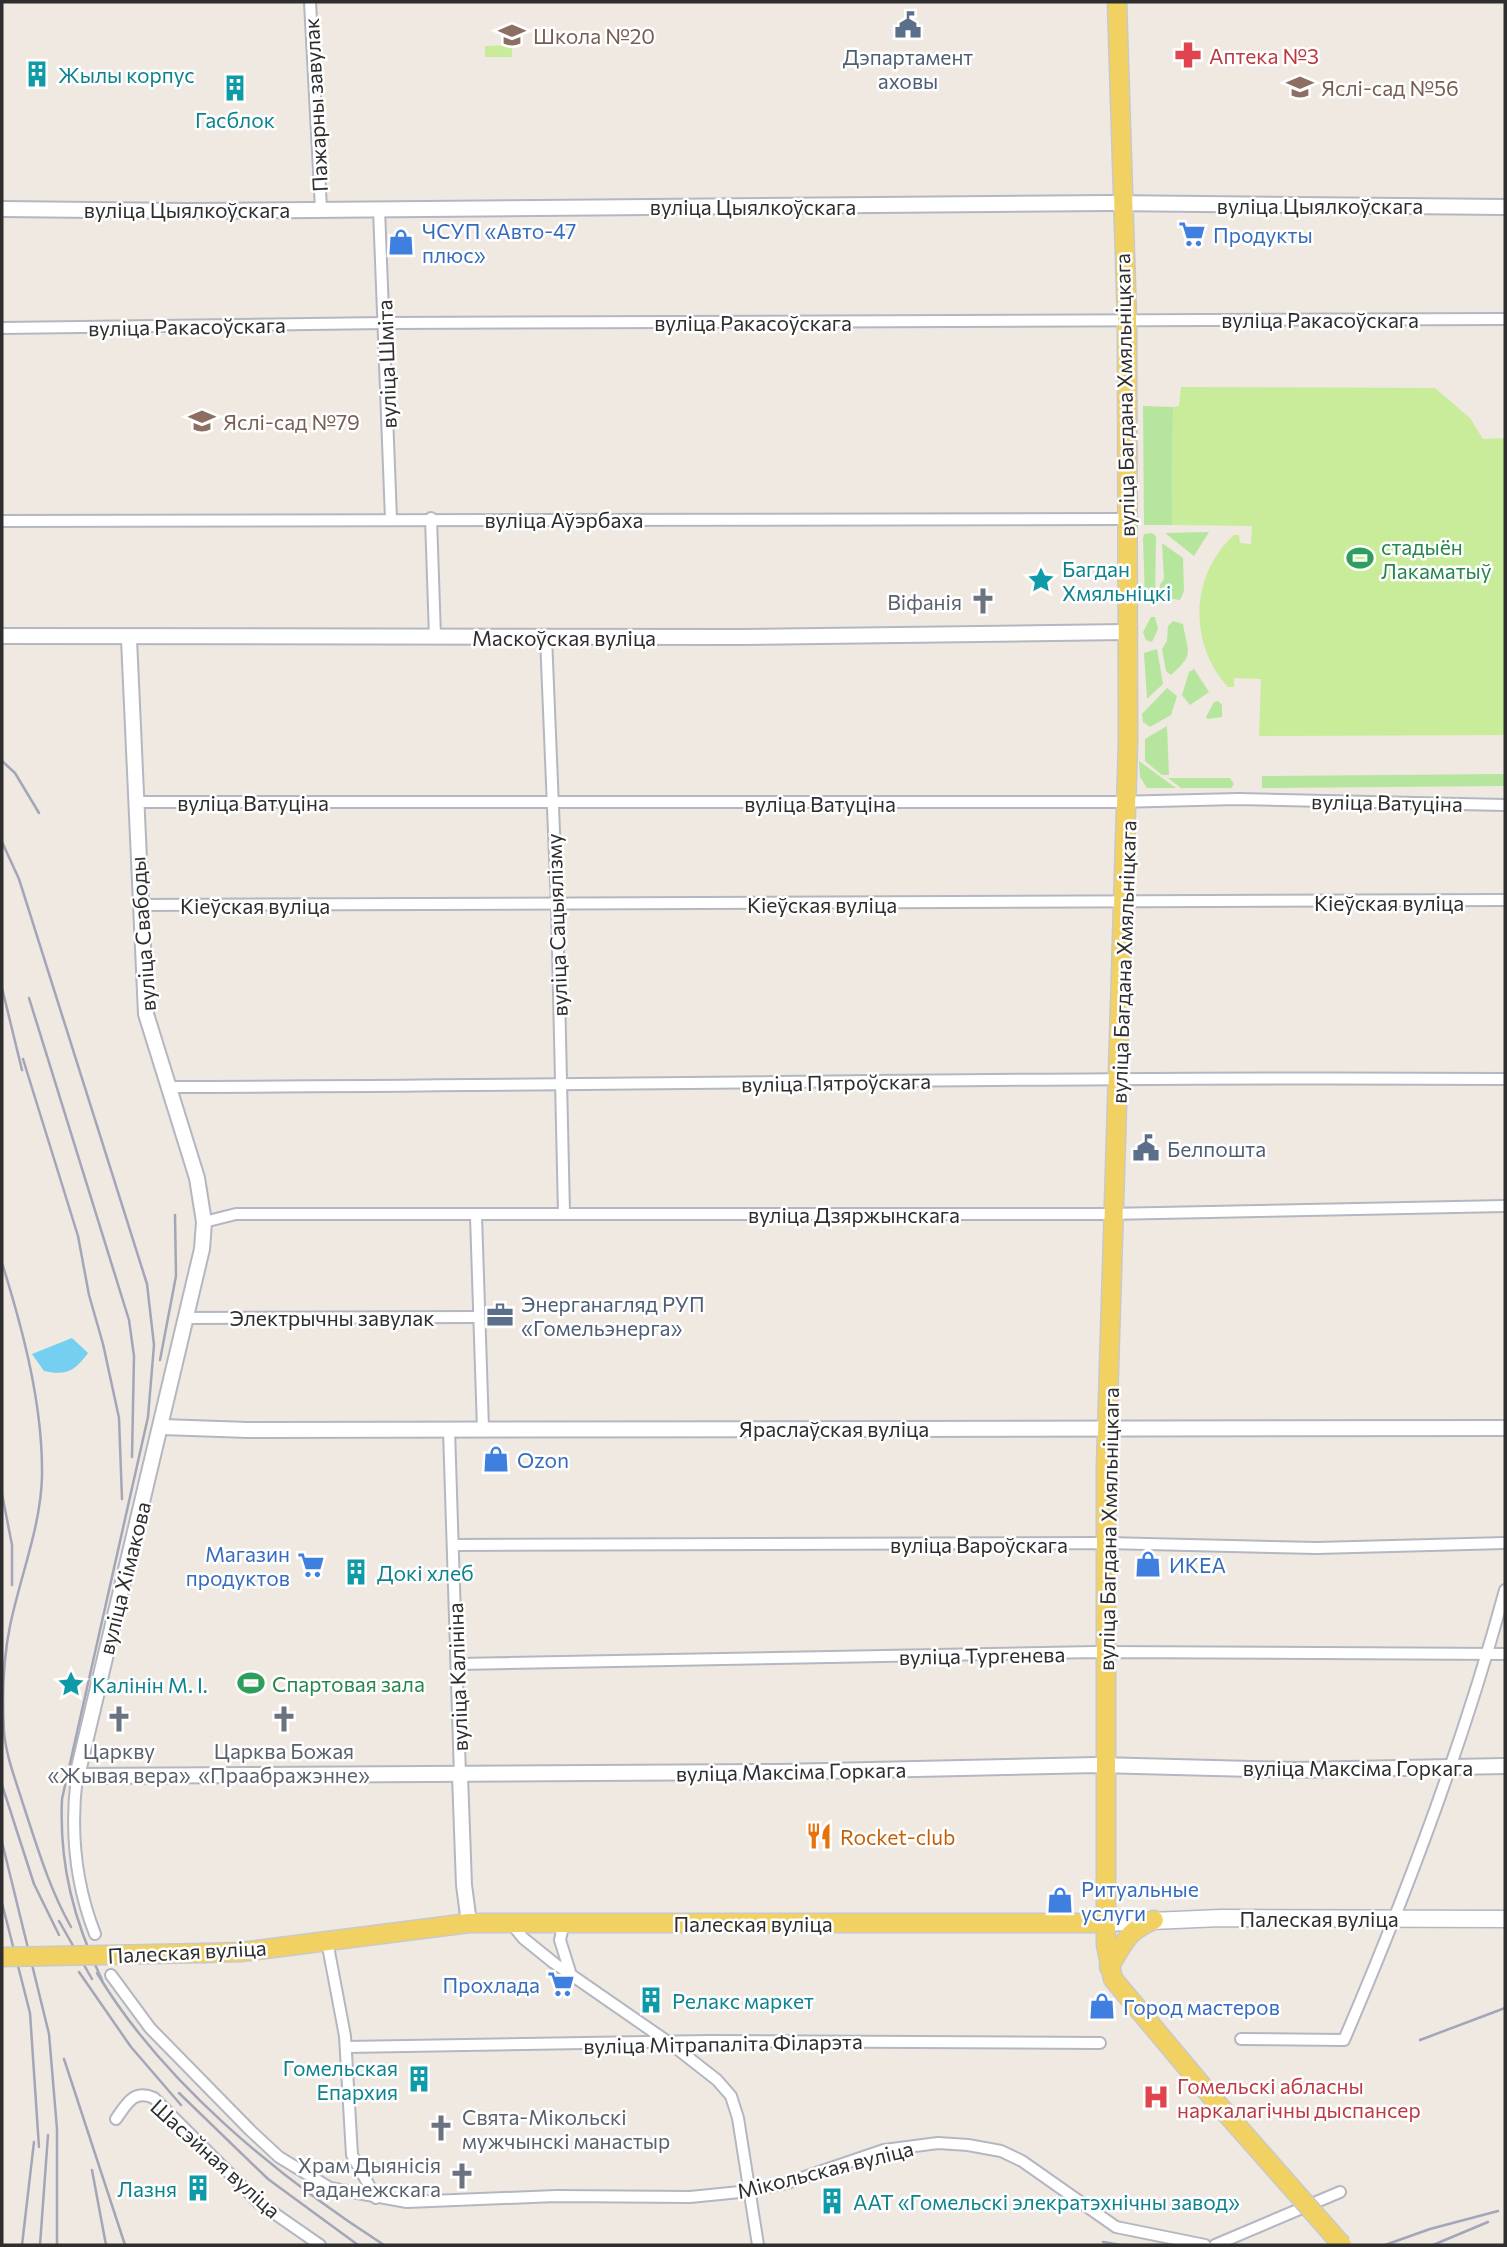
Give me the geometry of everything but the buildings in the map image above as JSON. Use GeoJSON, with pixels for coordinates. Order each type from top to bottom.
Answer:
{"type":"FeatureCollection","features":[{"type":"Feature","properties":{"kind":"main road","name":"вуліца Багдана Хмяльніцкага"},"geometry":{"type":"LineString","coordinates":[[1109,1967],[1105,1923],[1106,1543],[1127,802],[1126,320],[1117,2]]}},
{"type":"Feature","properties":{"kind":"main road","name":"Палеская вуліца"},"geometry":{"type":"LineString","coordinates":[[2,1957],[205,1953],[469,1923],[511,1923],[562,1931],[1154,1920],[1505,1919]]}},
{"type":"Feature","properties":{"kind":"main road"},"geometry":{"type":"LineString","coordinates":[[1154,1920],[1137,1927],[1126,1938],[1109,1967],[1113,1979],[1210,2095],[1342,2245]]}},
{"type":"Feature","properties":{"kind":"street","name":"Пажарны завулак"},"geometry":{"type":"LineString","coordinates":[[310,2],[321,209]]}},
{"type":"Feature","properties":{"kind":"street","name":"вуліца Цыялкоўскага"},"geometry":{"type":"LineString","coordinates":[[2,209],[1122,204],[1505,207]]}},
{"type":"Feature","properties":{"kind":"street","name":"вуліца Шміта"},"geometry":{"type":"LineString","coordinates":[[379,209],[391,519]]}},
{"type":"Feature","properties":{"kind":"street","name":"вуліца Ракасоўскага"},"geometry":{"type":"LineString","coordinates":[[2,328],[385,323],[1505,318]]}},
{"type":"Feature","properties":{"kind":"street","name":"вуліца Аўэрбаха"},"geometry":{"type":"LineString","coordinates":[[2,521],[431,518],[1126,519]]}},
{"type":"Feature","properties":{"kind":"street"},"geometry":{"type":"LineString","coordinates":[[431,518],[435,637]]}},
{"type":"Feature","properties":{"kind":"street","name":"Маскоўская вуліца"},"geometry":{"type":"LineString","coordinates":[[2,636],[129,639],[1126,632]]}},
{"type":"Feature","properties":{"kind":"street","name":"вуліца Сацыялізму"},"geometry":{"type":"LineString","coordinates":[[546,637],[557,905],[564,1213]]}},
{"type":"Feature","properties":{"kind":"street","name":"вуліца Свабоды"},"geometry":{"type":"LineString","coordinates":[[129,639],[146,1014],[197,1178],[204,1222]]}},
{"type":"Feature","properties":{"kind":"street","name":"вуліца Ватуціна"},"geometry":{"type":"LineString","coordinates":[[135,802],[1127,802],[1238,799],[1505,805]]}},
{"type":"Feature","properties":{"kind":"street","name":"Кіеўская вуліца"},"geometry":{"type":"LineString","coordinates":[[139,905],[1505,901]]}},
{"type":"Feature","properties":{"kind":"street","name":"вуліца Пятроўскага"},"geometry":{"type":"LineString","coordinates":[[167,1087],[560,1086],[1120,1079],[1505,1079]]}},
{"type":"Feature","properties":{"kind":"street","name":"вуліца Дзяржынскага"},"geometry":{"type":"LineString","coordinates":[[204,1222],[236,1214],[1116,1214],[1505,1206]]}},
{"type":"Feature","properties":{"kind":"street"},"geometry":{"type":"LineString","coordinates":[[476,1216],[483,1429]]}},
{"type":"Feature","properties":{"kind":"street","name":"вуліца Хімакова"},"geometry":{"type":"LineString","coordinates":[[95,1934],[83,1904],[75,1858],[71,1817],[77,1776],[162,1427],[202,1249],[204,1222]]}},
{"type":"Feature","properties":{"kind":"street","name":"Электрычны завулак"},"geometry":{"type":"LineString","coordinates":[[185,1318],[479,1317]]}},
{"type":"Feature","properties":{"kind":"street","name":"Яраслаўская вуліца"},"geometry":{"type":"LineString","coordinates":[[162,1427],[248,1430],[449,1430],[1505,1427]]}},
{"type":"Feature","properties":{"kind":"street","name":"вуліца Калініна"},"geometry":{"type":"LineString","coordinates":[[449,1430],[460,1775],[469,1923]]}},
{"type":"Feature","properties":{"kind":"street","name":"вуліца Вароўскага"},"geometry":{"type":"LineString","coordinates":[[453,1545],[1106,1543],[1317,1548],[1505,1543]]}},
{"type":"Feature","properties":{"kind":"street"},"geometry":{"type":"LineString","coordinates":[[1241,2039],[1344,2040],[1396,1919],[1452,1767],[1489,1654],[1505,1590]]}},
{"type":"Feature","properties":{"kind":"street","name":"вуліца Тургенева"},"geometry":{"type":"LineString","coordinates":[[458,1664],[1106,1653],[1505,1654]]}},
{"type":"Feature","properties":{"kind":"street","name":"вуліца Максіма Горкага"},"geometry":{"type":"LineString","coordinates":[[77,1776],[460,1775],[1107,1766],[1296,1770],[1505,1766]]}},
{"type":"Feature","properties":{"kind":"street"},"geometry":{"type":"LineString","coordinates":[[511,1923],[523,1938],[671,2044],[717,2080],[731,2096],[738,2118],[758,2245]]}},
{"type":"Feature","properties":{"kind":"street"},"geometry":{"type":"LineString","coordinates":[[562,1931],[569,1972]]}},
{"type":"Feature","properties":{"kind":"street","name":"Палеская вуліца"},"geometry":{"type":"LineString","coordinates":[[536,1946],[550,1947],[562,1931]]}},
{"type":"Feature","properties":{"kind":"street"},"geometry":{"type":"LineString","coordinates":[[327,1941],[346,2047],[352,2155],[376,2198]]}},
{"type":"Feature","properties":{"kind":"street"},"geometry":{"type":"LineString","coordinates":[[111,1975],[150,2028],[279,2157],[330,2188],[376,2198]]}},
{"type":"Feature","properties":{"kind":"street","name":"вуліца Мітрапаліта Філарэта"},"geometry":{"type":"LineString","coordinates":[[346,2047],[1100,2043]]}},
{"type":"Feature","properties":{"kind":"street","name":"Шасэйная вуліца"},"geometry":{"type":"LineString","coordinates":[[116,2119],[134,2096],[144,2094],[154,2098],[258,2202],[320,2245]]}},
{"type":"Feature","properties":{"kind":"street","name":"Мікольская вуліца"},"geometry":{"type":"LineString","coordinates":[[376,2198],[407,2202],[556,2196],[690,2197],[750,2191],[788,2183],[884,2150],[938,2143],[968,2144],[1002,2151],[1022,2161],[1116,2227],[1205,2245]]}},
{"type":"Feature","properties":{"kind":"street"},"geometry":{"type":"LineString","coordinates":[[1215,2245],[1340,2192]]}},
{"type":"Feature","properties":{"kind":"green space"},"geometry":{"type":"Polygon","coordinates":[[[512,45],[512,57],[485,57],[485,46],[512,45]]]}},
{"type":"Feature","properties":{"kind":"green space","name":"стадыён Лакаматыў"},"geometry":{"type":"Polygon","coordinates":[[[1181,387],[1435,388],[1470,418],[1483,439],[1505,438],[1505,735],[1259,736],[1261,679],[1234,678],[1234,687],[1228,687],[1206,650],[1199,610],[1202,589],[1219,551],[1234,535],[1239,535],[1240,543],[1251,544],[1252,526],[1172,525],[1173,407],[1179,406],[1181,387]]]}},
{"type":"Feature","properties":{"kind":"green space"},"geometry":{"type":"Polygon","coordinates":[[[1143,406],[1173,407],[1172,525],[1144,525],[1143,406]]]}},
{"type":"Feature","properties":{"kind":"green space"},"geometry":{"type":"Polygon","coordinates":[[[1209,532],[1194,556],[1165,533],[1209,532]]]}},
{"type":"Feature","properties":{"kind":"green space"},"geometry":{"type":"Polygon","coordinates":[[[1152,533],[1156,536],[1155,599],[1145,599],[1143,538],[1144,534],[1152,533]]]}},
{"type":"Feature","properties":{"kind":"green space"},"geometry":{"type":"Polygon","coordinates":[[[1162,543],[1183,558],[1184,591],[1180,600],[1159,597],[1160,585],[1164,579],[1162,543]]]}},
{"type":"Feature","properties":{"kind":"green space"},"geometry":{"type":"Polygon","coordinates":[[[1151,617],[1155,617],[1158,629],[1152,642],[1146,640],[1143,632],[1151,617]]]}},
{"type":"Feature","properties":{"kind":"green space"},"geometry":{"type":"Polygon","coordinates":[[[1173,621],[1183,624],[1188,653],[1184,662],[1171,675],[1166,671],[1162,649],[1167,641],[1168,626],[1173,621]]]}},
{"type":"Feature","properties":{"kind":"green space"},"geometry":{"type":"Polygon","coordinates":[[[1157,649],[1163,684],[1147,699],[1144,653],[1157,649]]]}},
{"type":"Feature","properties":{"kind":"green space"},"geometry":{"type":"Polygon","coordinates":[[[1194,669],[1209,692],[1190,705],[1182,695],[1189,672],[1194,669]]]}},
{"type":"Feature","properties":{"kind":"green space"},"geometry":{"type":"Polygon","coordinates":[[[1167,688],[1177,696],[1171,715],[1150,727],[1143,722],[1142,714],[1167,688]]]}},
{"type":"Feature","properties":{"kind":"green space"},"geometry":{"type":"Polygon","coordinates":[[[1218,701],[1222,705],[1222,717],[1208,719],[1206,717],[1214,702],[1218,701]]]}},
{"type":"Feature","properties":{"kind":"green space"},"geometry":{"type":"Polygon","coordinates":[[[1167,726],[1169,775],[1162,775],[1145,761],[1145,739],[1167,726]]]}},
{"type":"Feature","properties":{"kind":"green space"},"geometry":{"type":"Polygon","coordinates":[[[1139,761],[1176,788],[1147,788],[1140,777],[1139,761]]]}},
{"type":"Feature","properties":{"kind":"green space"},"geometry":{"type":"Polygon","coordinates":[[[1505,774],[1505,786],[1262,788],[1262,776],[1505,774]]]}},
{"type":"Feature","properties":{"kind":"green space"},"geometry":{"type":"Polygon","coordinates":[[[1168,778],[1230,778],[1234,784],[1231,788],[1181,788],[1168,778]]]}},
{"type":"Feature","properties":{"kind":"water"},"geometry":{"type":"Polygon","coordinates":[[[72,1338],[88,1353],[83,1359],[69,1371],[44,1371],[32,1354],[72,1338]]]}},
{"type":"Feature","properties":{"kind":"railway"},"geometry":{"type":"LineString","coordinates":[[2,761],[15,773],[39,813]]}},
{"type":"Feature","properties":{"kind":"railway"},"geometry":{"type":"LineString","coordinates":[[2,842],[19,879],[147,1284],[154,1345],[148,1417],[62,1799],[63,1847],[70,1892],[102,1980]]}},
{"type":"Feature","properties":{"kind":"railway"},"geometry":{"type":"LineString","coordinates":[[2,988],[22,1070]]}},
{"type":"Feature","properties":{"kind":"railway"},"geometry":{"type":"LineString","coordinates":[[29,998],[129,1320],[134,1356],[132,1457]]}},
{"type":"Feature","properties":{"kind":"railway"},"geometry":{"type":"LineString","coordinates":[[23,1059],[78,1236],[89,1295],[103,1344],[119,1418],[122,1499]]}},
{"type":"Feature","properties":{"kind":"railway"},"geometry":{"type":"LineString","coordinates":[[160,1360],[176,1276],[175,1215]]}},
{"type":"Feature","properties":{"kind":"railway"},"geometry":{"type":"LineString","coordinates":[[2,1263],[30,1368],[39,1422],[42,1476],[38,1514],[8,1639],[4,1679],[4,1732],[12,1768],[39,1851],[56,1897],[71,1927]]}},
{"type":"Feature","properties":{"kind":"railway"},"geometry":{"type":"LineString","coordinates":[[2,1494],[12,1545],[12,1585]]}},
{"type":"Feature","properties":{"kind":"railway"},"geometry":{"type":"LineString","coordinates":[[2,1785],[34,1884],[59,1935]]}},
{"type":"Feature","properties":{"kind":"railway"},"geometry":{"type":"LineString","coordinates":[[2,1842],[49,2034],[57,2129],[57,2245]]}},
{"type":"Feature","properties":{"kind":"railway"},"geometry":{"type":"LineString","coordinates":[[2,1903],[30,2013],[39,2147]]}},
{"type":"Feature","properties":{"kind":"railway"},"geometry":{"type":"LineString","coordinates":[[59,1921],[92,1979]]}},
{"type":"Feature","properties":{"kind":"railway"},"geometry":{"type":"LineString","coordinates":[[79,1972],[131,2047],[181,2105]]}},
{"type":"Feature","properties":{"kind":"railway"},"geometry":{"type":"LineString","coordinates":[[97,1973],[154,2052],[188,2089],[264,2158],[384,2245]]}},
{"type":"Feature","properties":{"kind":"railway"},"geometry":{"type":"LineString","coordinates":[[1420,2040],[1505,2008]]}},
{"type":"Feature","properties":{"kind":"railway"},"geometry":{"type":"LineString","coordinates":[[64,2059],[125,2245]]}},
{"type":"Feature","properties":{"kind":"railway"},"geometry":{"type":"LineString","coordinates":[[179,2093],[268,2179],[358,2245]]}},
{"type":"Feature","properties":{"kind":"railway"},"geometry":{"type":"LineString","coordinates":[[40,2245],[48,2135]]}},
{"type":"Feature","properties":{"kind":"railway"},"geometry":{"type":"LineString","coordinates":[[22,2245],[34,2142]]}},
{"type":"Feature","properties":{"kind":"railway"},"geometry":{"type":"LineString","coordinates":[[92,2170],[106,2245]]}},
{"type":"Feature","properties":{"kind":"railway"},"geometry":{"type":"LineString","coordinates":[[1385,2245],[1430,2229],[1498,2211]]}},
{"type":"Feature","properties":{"kind":"railway"},"geometry":{"type":"LineString","coordinates":[[1433,2245],[1488,2222]]}},
{"type":"Feature","properties":{"kind":"railway"},"geometry":{"type":"LineString","coordinates":[[1103,2242],[1121,2245]]}},
{"type":"Feature","properties":{"kind":"place","name":"Дэпартамент аховы"},"geometry":{"type":"Point","coordinates":[908,25]}},
{"type":"Feature","properties":{"kind":"place","name":"Школа №20"},"geometry":{"type":"Point","coordinates":[512,35]}},
{"type":"Feature","properties":{"kind":"place","name":"Аптека №3"},"geometry":{"type":"Point","coordinates":[1188,55]}},
{"type":"Feature","properties":{"kind":"place","name":"Жылы корпус"},"geometry":{"type":"Point","coordinates":[37,74]}},
{"type":"Feature","properties":{"kind":"place","name":"Яслі-сад №56"},"geometry":{"type":"Point","coordinates":[1300,87]}},
{"type":"Feature","properties":{"kind":"place","name":"Гасблок"},"geometry":{"type":"Point","coordinates":[235,88]}},
{"type":"Feature","properties":{"kind":"place","name":"Продукты"},"geometry":{"type":"Point","coordinates":[1192,234]}},
{"type":"Feature","properties":{"kind":"place","name":"ЧСУП «Авто-47 плюс»"},"geometry":{"type":"Point","coordinates":[401,242]}},
{"type":"Feature","properties":{"kind":"place","name":"Яслі-сад №79"},"geometry":{"type":"Point","coordinates":[202,421]}},
{"type":"Feature","properties":{"kind":"place","name":"стадыён Лакаматыў"},"geometry":{"type":"Point","coordinates":[1360,558]}},
{"type":"Feature","properties":{"kind":"place","name":"Багдан Хмяльніцкі"},"geometry":{"type":"Point","coordinates":[1041,580]}},
{"type":"Feature","properties":{"kind":"place","name":"Віфанія"},"geometry":{"type":"Point","coordinates":[983,601]}},
{"type":"Feature","properties":{"kind":"place","name":"Белпошта"},"geometry":{"type":"Point","coordinates":[1146,1148]}},
{"type":"Feature","properties":{"kind":"place","name":"Энерганагляд РУП «Гомельэнерга»"},"geometry":{"type":"Point","coordinates":[500,1315]}},
{"type":"Feature","properties":{"kind":"place","name":"Ozon"},"geometry":{"type":"Point","coordinates":[496,1459]}},
{"type":"Feature","properties":{"kind":"place","name":"ИКЕА"},"geometry":{"type":"Point","coordinates":[1148,1564]}},
{"type":"Feature","properties":{"kind":"place","name":"Магазин продуктов"},"geometry":{"type":"Point","coordinates":[311,1565]}},
{"type":"Feature","properties":{"kind":"place","name":"Докі хлеб"},"geometry":{"type":"Point","coordinates":[356,1572]}},
{"type":"Feature","properties":{"kind":"place","name":"Спартовая зала"},"geometry":{"type":"Point","coordinates":[251,1683]}},
{"type":"Feature","properties":{"kind":"place","name":"Калінін М. І."},"geometry":{"type":"Point","coordinates":[71,1684]}},
{"type":"Feature","properties":{"kind":"place","name":"Царкву «Жывая вера»"},"geometry":{"type":"Point","coordinates":[119,1719]}},
{"type":"Feature","properties":{"kind":"place","name":"Царква Божая «Праабражэнне»"},"geometry":{"type":"Point","coordinates":[284,1719]}},
{"type":"Feature","properties":{"kind":"place","name":"Rocket-club"},"geometry":{"type":"Point","coordinates":[819,1836]}},
{"type":"Feature","properties":{"kind":"place","name":"Ритуальные услуги"},"geometry":{"type":"Point","coordinates":[1060,1900]}},
{"type":"Feature","properties":{"kind":"place","name":"Прохлада"},"geometry":{"type":"Point","coordinates":[561,1984]}},
{"type":"Feature","properties":{"kind":"place","name":"Релакс маркет"},"geometry":{"type":"Point","coordinates":[651,2000]}},
{"type":"Feature","properties":{"kind":"place","name":"Город мастеров"},"geometry":{"type":"Point","coordinates":[1102,2006]}},
{"type":"Feature","properties":{"kind":"place","name":"Гомельская Епархия"},"geometry":{"type":"Point","coordinates":[419,2079]}},
{"type":"Feature","properties":{"kind":"place","name":"Гомельскі абласны наркалагічны дыспансер"},"geometry":{"type":"Point","coordinates":[1156,2097]}},
{"type":"Feature","properties":{"kind":"place","name":"Свята-Мікольскі мужчынскі манастыр"},"geometry":{"type":"Point","coordinates":[441,2128]}},
{"type":"Feature","properties":{"kind":"place","name":"Храм Дыянісія Раданежскага"},"geometry":{"type":"Point","coordinates":[462,2176]}},
{"type":"Feature","properties":{"kind":"place","name":"Лазня"},"geometry":{"type":"Point","coordinates":[198,2188]}},
{"type":"Feature","properties":{"kind":"place","name":"ААТ «Гомельскі элекратэхнічны завод»"},"geometry":{"type":"Point","coordinates":[832,2201]}}]}
